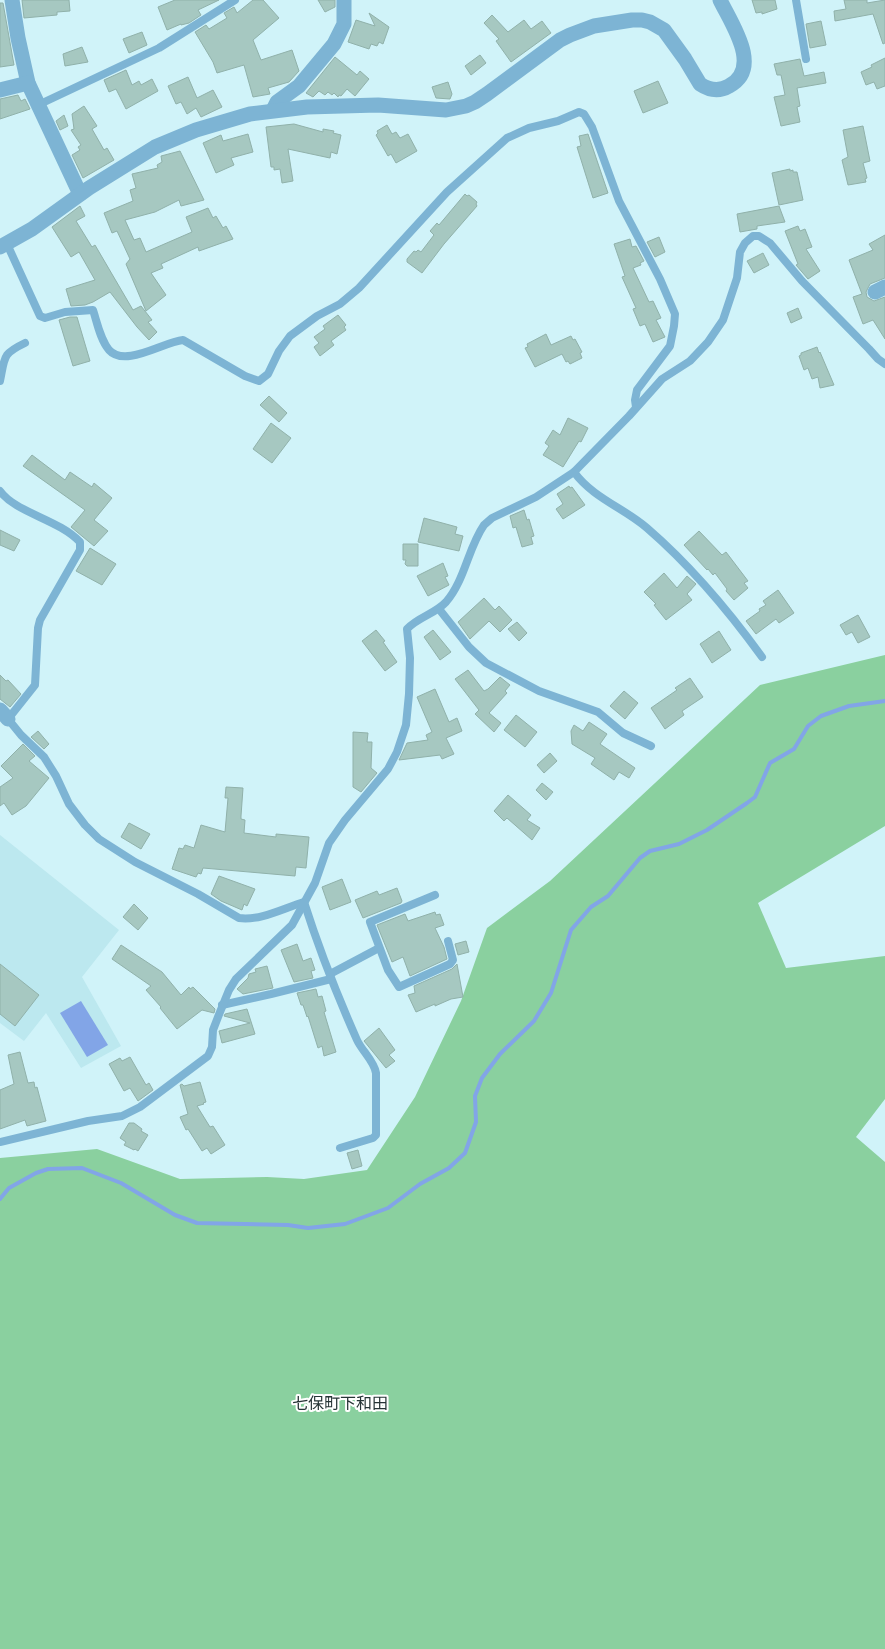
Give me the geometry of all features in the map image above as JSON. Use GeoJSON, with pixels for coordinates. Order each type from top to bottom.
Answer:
{"type":"FeatureCollection","features":[{"type":"Feature","properties":{"kind":"street"},"geometry":{"type":"LineString","coordinates":[[12,0],[28,83],[80,194]]}},
{"type":"Feature","properties":{"kind":"street"},"geometry":{"type":"LineString","coordinates":[[273,110],[277,102],[298,86],[334,44],[344,24],[344,0]]}},
{"type":"Feature","properties":{"kind":"street"},"geometry":{"type":"LineString","coordinates":[[4,245],[32,229],[80,194],[155,146],[196,130],[250,114],[273,110],[378,105],[446,110],[466,106],[481,98],[560,40],[594,26],[632,20],[650,22],[664,30],[700,84],[716,90],[726,88],[740,79],[745,59],[742,46],[720,0]]}},
{"type":"Feature","properties":{"kind":"street"},"geometry":{"type":"LineString","coordinates":[[0,90],[28,83]]}},
{"type":"Feature","properties":{"kind":"lane"},"geometry":{"type":"LineString","coordinates":[[38,105],[159,48],[235,0]]}},
{"type":"Feature","properties":{"kind":"lane"},"geometry":{"type":"LineString","coordinates":[[796,0],[806,58]]}},
{"type":"Feature","properties":{"kind":"lane"},"geometry":{"type":"LineString","coordinates":[[4,245],[40,316],[45,318],[65,312],[93,310],[108,348],[118,356],[124,358],[164,344],[183,340],[245,376],[259,381],[268,374],[279,350],[290,336],[317,316],[340,304],[359,288],[447,192],[507,138],[529,128],[579,112],[584,114],[592,127],[619,201],[660,279],[675,314],[670,346],[637,390],[636,407]]}},
{"type":"Feature","properties":{"kind":"lane"},"geometry":{"type":"LineString","coordinates":[[0,1142],[88,1121],[122,1116],[140,1107],[208,1056],[212,1047],[213,1030],[222,1005],[236,979],[292,925],[315,883],[329,843],[345,820],[388,769],[397,752],[406,725],[409,694],[410,658],[407,629],[424,616],[439,609],[445,602],[457,584],[484,525],[492,518],[550,489],[574,472],[662,379],[690,361],[712,336],[723,320],[737,278],[740,252],[745,242],[753,236],[760,236],[770,243],[802,281],[885,364]]}},
{"type":"Feature","properties":{"kind":"lane"},"geometry":{"type":"LineString","coordinates":[[0,381],[3,362],[10,350],[25,343]]}},
{"type":"Feature","properties":{"kind":"lane"},"geometry":{"type":"LineString","coordinates":[[574,472],[588,488],[637,520],[656,536],[707,587],[762,657]]}},
{"type":"Feature","properties":{"kind":"lane"},"geometry":{"type":"LineString","coordinates":[[0,492],[10,501],[65,529],[80,542],[80,550],[40,620],[35,684],[32,690],[4,714],[21,735],[44,757],[78,817],[106,845],[240,918],[260,917],[304,902]]}},
{"type":"Feature","properties":{"kind":"lane"},"geometry":{"type":"LineString","coordinates":[[439,609],[469,647],[486,663],[539,691],[598,712],[624,733],[651,746]]}},
{"type":"Feature","properties":{"kind":"lane"},"geometry":{"type":"LineString","coordinates":[[435,895],[370,922],[388,970],[400,987],[450,964],[453,960],[448,941]]}},
{"type":"Feature","properties":{"kind":"lane"},"geometry":{"type":"LineString","coordinates":[[304,902],[315,937],[358,1041],[375,1068],[376,1073],[376,1135],[373,1138],[340,1148]]}},
{"type":"Feature","properties":{"kind":"lane"},"geometry":{"type":"LineString","coordinates":[[222,1005],[263,996],[331,976],[379,948]]}},
{"type":"Feature","properties":{"kind":"shaded area"},"geometry":{"type":"Polygon","coordinates":[[[0,835],[119,930],[82,977],[121,1046],[81,1068],[46,1013],[24,1041],[0,1023],[0,835]]]}},
{"type":"Feature","properties":{"kind":"green space"},"geometry":{"type":"Polygon","coordinates":[[[885,655],[885,826],[758,903],[786,968],[885,956],[885,1099],[856,1137],[885,1162],[885,1649],[0,1649],[0,1158],[97,1149],[180,1179],[267,1177],[304,1179],[367,1170],[415,1097],[461,1001],[487,928],[550,881],[760,685],[885,655]]]}},
{"type":"Feature","properties":{"kind":"water"},"geometry":{"type":"Polygon","coordinates":[[[81,1001],[108,1045],[87,1057],[60,1013],[81,1001]]]}},
{"type":"Feature","properties":{"kind":"building"},"geometry":{"type":"Polygon","coordinates":[[[22,0],[69,0],[70,11],[57,12],[57,15],[24,18],[22,0]]]}},
{"type":"Feature","properties":{"kind":"building"},"geometry":{"type":"Polygon","coordinates":[[[175,0],[219,0],[198,10],[201,15],[189,23],[167,30],[158,7],[175,0]]]}},
{"type":"Feature","properties":{"kind":"building"},"geometry":{"type":"Polygon","coordinates":[[[253,0],[263,0],[279,18],[253,40],[261,60],[292,50],[299,71],[289,82],[268,88],[270,94],[253,97],[244,65],[217,73],[213,62],[195,32],[206,25],[209,29],[227,18],[224,13],[234,7],[237,13],[253,0]]]}},
{"type":"Feature","properties":{"kind":"building"},"geometry":{"type":"Polygon","coordinates":[[[318,0],[335,0],[335,7],[325,12],[318,0]]]}},
{"type":"Feature","properties":{"kind":"building"},"geometry":{"type":"Polygon","coordinates":[[[752,0],[775,0],[777,9],[762,14],[762,12],[756,13],[752,0]]]}},
{"type":"Feature","properties":{"kind":"building"},"geometry":{"type":"Polygon","coordinates":[[[844,0],[867,0],[867,3],[885,0],[885,43],[883,44],[873,14],[835,21],[834,11],[846,9],[844,0]]]}},
{"type":"Feature","properties":{"kind":"building"},"geometry":{"type":"Polygon","coordinates":[[[0,3],[3,3],[14,65],[0,67],[0,3]]]}},
{"type":"Feature","properties":{"kind":"building"},"geometry":{"type":"Polygon","coordinates":[[[369,13],[389,27],[383,44],[379,42],[377,46],[371,44],[369,49],[348,42],[356,20],[375,26],[369,13]]]}},
{"type":"Feature","properties":{"kind":"building"},"geometry":{"type":"Polygon","coordinates":[[[492,15],[508,32],[524,20],[531,29],[542,21],[551,33],[511,62],[496,41],[499,39],[484,23],[492,15]]]}},
{"type":"Feature","properties":{"kind":"building"},"geometry":{"type":"Polygon","coordinates":[[[821,21],[826,45],[810,48],[806,24],[821,21]]]}},
{"type":"Feature","properties":{"kind":"building"},"geometry":{"type":"Polygon","coordinates":[[[142,32],[147,45],[129,53],[123,39],[142,32]]]}},
{"type":"Feature","properties":{"kind":"building"},"geometry":{"type":"Polygon","coordinates":[[[82,47],[88,62],[65,66],[63,54],[82,47]]]}},
{"type":"Feature","properties":{"kind":"building"},"geometry":{"type":"Polygon","coordinates":[[[480,55],[486,63],[471,75],[465,66],[480,55]]]}},
{"type":"Feature","properties":{"kind":"building"},"geometry":{"type":"Polygon","coordinates":[[[335,57],[357,75],[360,71],[369,79],[355,96],[347,89],[338,97],[334,93],[332,95],[328,92],[325,95],[319,91],[313,97],[306,93],[335,57]]]}},
{"type":"Feature","properties":{"kind":"building"},"geometry":{"type":"Polygon","coordinates":[[[885,58],[885,86],[877,89],[874,82],[866,85],[861,72],[885,58]]]}},
{"type":"Feature","properties":{"kind":"building"},"geometry":{"type":"Polygon","coordinates":[[[800,59],[804,76],[824,72],[826,83],[797,88],[800,106],[797,107],[800,122],[781,126],[774,97],[785,95],[781,75],[777,75],[774,64],[800,59]]]}},
{"type":"Feature","properties":{"kind":"building"},"geometry":{"type":"Polygon","coordinates":[[[126,70],[132,85],[139,81],[141,85],[152,79],[158,91],[126,109],[116,89],[109,92],[104,80],[126,70]]]}},
{"type":"Feature","properties":{"kind":"building"},"geometry":{"type":"Polygon","coordinates":[[[188,77],[197,98],[213,90],[222,107],[201,117],[196,108],[187,114],[181,102],[176,104],[168,86],[188,77]]]}},
{"type":"Feature","properties":{"kind":"building"},"geometry":{"type":"Polygon","coordinates":[[[658,81],[668,103],[643,113],[634,91],[658,81]]]}},
{"type":"Feature","properties":{"kind":"building"},"geometry":{"type":"Polygon","coordinates":[[[448,82],[452,94],[450,99],[436,98],[432,87],[448,82]]]}},
{"type":"Feature","properties":{"kind":"building"},"geometry":{"type":"Polygon","coordinates":[[[18,95],[21,101],[25,99],[30,109],[0,119],[0,99],[18,95]]]}},
{"type":"Feature","properties":{"kind":"building"},"geometry":{"type":"Polygon","coordinates":[[[84,106],[97,126],[92,129],[104,150],[107,148],[114,160],[83,178],[72,155],[80,150],[78,147],[81,145],[71,130],[74,129],[72,114],[84,106]]]}},
{"type":"Feature","properties":{"kind":"building"},"geometry":{"type":"Polygon","coordinates":[[[64,115],[68,126],[60,130],[56,121],[64,115]]]}},
{"type":"Feature","properties":{"kind":"building"},"geometry":{"type":"Polygon","coordinates":[[[294,124],[323,132],[323,129],[334,131],[333,133],[341,135],[337,154],[331,152],[330,158],[288,149],[293,181],[282,183],[280,169],[274,170],[274,167],[271,167],[266,127],[294,124]]]}},
{"type":"Feature","properties":{"kind":"building"},"geometry":{"type":"Polygon","coordinates":[[[387,125],[392,134],[396,132],[400,138],[408,134],[417,151],[396,163],[391,154],[388,156],[376,135],[377,131],[387,125]]]}},
{"type":"Feature","properties":{"kind":"building"},"geometry":{"type":"Polygon","coordinates":[[[863,126],[870,161],[863,163],[867,178],[865,179],[866,182],[848,185],[842,160],[848,157],[843,130],[863,126]]]}},
{"type":"Feature","properties":{"kind":"building"},"geometry":{"type":"Polygon","coordinates":[[[248,134],[253,152],[231,158],[234,165],[216,173],[203,143],[221,135],[223,141],[248,134]]]}},
{"type":"Feature","properties":{"kind":"building"},"geometry":{"type":"Polygon","coordinates":[[[588,134],[608,193],[593,198],[577,147],[581,146],[579,136],[588,134]]]}},
{"type":"Feature","properties":{"kind":"building"},"geometry":{"type":"Polygon","coordinates":[[[180,151],[204,200],[181,206],[179,200],[155,212],[125,220],[134,240],[140,238],[146,252],[192,232],[186,217],[208,208],[213,218],[216,216],[223,228],[226,226],[233,239],[199,251],[198,247],[161,264],[163,268],[151,273],[166,295],[146,311],[126,264],[130,259],[117,231],[112,233],[104,213],[133,201],[130,190],[136,188],[132,174],[158,168],[157,165],[162,162],[161,156],[180,151]]]}},
{"type":"Feature","properties":{"kind":"building"},"geometry":{"type":"Polygon","coordinates":[[[790,169],[790,171],[797,172],[803,200],[779,205],[772,173],[790,169]]]}},
{"type":"Feature","properties":{"kind":"building"},"geometry":{"type":"Polygon","coordinates":[[[465,194],[477,202],[477,206],[422,273],[407,262],[407,259],[414,251],[418,250],[421,252],[434,235],[430,231],[437,223],[439,225],[465,194]]]}},
{"type":"Feature","properties":{"kind":"building"},"geometry":{"type":"Polygon","coordinates":[[[80,206],[85,216],[76,221],[92,247],[95,245],[133,310],[141,306],[152,320],[148,322],[157,332],[149,340],[110,292],[85,305],[71,306],[66,289],[95,280],[79,252],[71,257],[52,227],[80,206]]]}},
{"type":"Feature","properties":{"kind":"building"},"geometry":{"type":"Polygon","coordinates":[[[779,206],[785,222],[757,226],[757,229],[740,232],[737,214],[779,206]]]}},
{"type":"Feature","properties":{"kind":"building"},"geometry":{"type":"Polygon","coordinates":[[[798,226],[800,231],[805,229],[812,247],[806,249],[820,271],[808,279],[796,265],[798,264],[785,231],[798,226]]]}},
{"type":"Feature","properties":{"kind":"building"},"geometry":{"type":"Polygon","coordinates":[[[885,235],[885,278],[870,284],[866,292],[867,297],[874,301],[885,297],[885,339],[873,320],[863,324],[853,297],[862,294],[849,260],[873,250],[869,244],[885,235]]]}},
{"type":"Feature","properties":{"kind":"building"},"geometry":{"type":"Polygon","coordinates":[[[659,237],[665,252],[655,257],[647,242],[659,237]]]}},
{"type":"Feature","properties":{"kind":"building"},"geometry":{"type":"Polygon","coordinates":[[[630,239],[632,247],[636,246],[644,261],[640,263],[641,265],[633,268],[649,302],[653,301],[661,318],[656,320],[665,337],[653,342],[645,324],[640,326],[633,309],[636,308],[622,277],[625,276],[614,244],[630,239]]]}},
{"type":"Feature","properties":{"kind":"building"},"geometry":{"type":"Polygon","coordinates":[[[763,253],[769,265],[754,273],[747,261],[763,253]]]}},
{"type":"Feature","properties":{"kind":"building"},"geometry":{"type":"Polygon","coordinates":[[[798,308],[802,318],[791,323],[787,313],[798,308]]]}},
{"type":"Feature","properties":{"kind":"building"},"geometry":{"type":"Polygon","coordinates":[[[338,315],[346,325],[344,327],[346,330],[331,341],[334,345],[320,356],[314,347],[319,343],[314,337],[325,329],[323,326],[338,315]]]}},
{"type":"Feature","properties":{"kind":"building"},"geometry":{"type":"Polygon","coordinates":[[[77,317],[90,361],[73,366],[59,320],[77,317]]]}},
{"type":"Feature","properties":{"kind":"building"},"geometry":{"type":"Polygon","coordinates":[[[546,334],[551,345],[571,336],[573,340],[575,339],[582,352],[580,353],[582,358],[570,364],[568,361],[566,362],[562,354],[535,367],[525,348],[528,347],[527,344],[546,334]]]}},
{"type":"Feature","properties":{"kind":"building"},"geometry":{"type":"Polygon","coordinates":[[[817,347],[834,385],[820,388],[818,377],[812,379],[808,368],[804,370],[799,356],[801,353],[817,347]]]}},
{"type":"Feature","properties":{"kind":"building"},"geometry":{"type":"Polygon","coordinates":[[[269,396],[287,413],[279,422],[260,405],[269,396]]]}},
{"type":"Feature","properties":{"kind":"building"},"geometry":{"type":"Polygon","coordinates":[[[568,418],[588,428],[581,442],[579,441],[563,467],[543,455],[549,446],[545,443],[553,430],[560,435],[568,418]]]}},
{"type":"Feature","properties":{"kind":"building"},"geometry":{"type":"Polygon","coordinates":[[[271,423],[291,438],[272,463],[253,449],[271,423]]]}},
{"type":"Feature","properties":{"kind":"building"},"geometry":{"type":"Polygon","coordinates":[[[32,455],[65,480],[70,472],[92,487],[94,483],[112,498],[94,520],[108,531],[94,546],[71,527],[85,510],[23,466],[32,455]]]}},
{"type":"Feature","properties":{"kind":"building"},"geometry":{"type":"Polygon","coordinates":[[[569,486],[570,488],[572,487],[585,505],[563,519],[556,509],[563,504],[557,494],[569,486]]]}},
{"type":"Feature","properties":{"kind":"building"},"geometry":{"type":"Polygon","coordinates":[[[524,510],[534,536],[531,537],[533,544],[522,547],[516,527],[513,528],[510,516],[524,510]]]}},
{"type":"Feature","properties":{"kind":"building"},"geometry":{"type":"Polygon","coordinates":[[[424,518],[457,527],[455,534],[463,536],[459,551],[418,542],[424,518]]]}},
{"type":"Feature","properties":{"kind":"building"},"geometry":{"type":"Polygon","coordinates":[[[0,530],[20,540],[14,551],[0,545],[0,530]]]}},
{"type":"Feature","properties":{"kind":"building"},"geometry":{"type":"Polygon","coordinates":[[[699,531],[722,555],[726,552],[748,581],[744,583],[748,588],[734,600],[715,573],[713,575],[707,570],[684,545],[699,531]]]}},
{"type":"Feature","properties":{"kind":"building"},"geometry":{"type":"Polygon","coordinates":[[[403,544],[418,544],[418,566],[407,566],[405,564],[406,560],[403,560],[403,544]]]}},
{"type":"Feature","properties":{"kind":"building"},"geometry":{"type":"Polygon","coordinates":[[[90,548],[116,564],[102,585],[76,571],[90,548]]]}},
{"type":"Feature","properties":{"kind":"building"},"geometry":{"type":"Polygon","coordinates":[[[443,563],[448,576],[445,577],[449,585],[428,596],[417,576],[443,563]]]}},
{"type":"Feature","properties":{"kind":"building"},"geometry":{"type":"Polygon","coordinates":[[[664,573],[677,588],[687,576],[696,584],[687,594],[692,600],[666,620],[654,605],[656,604],[644,592],[664,573]]]}},
{"type":"Feature","properties":{"kind":"building"},"geometry":{"type":"Polygon","coordinates":[[[778,590],[794,613],[779,623],[776,619],[756,634],[746,621],[760,611],[759,609],[766,605],[763,601],[778,590]]]}},
{"type":"Feature","properties":{"kind":"building"},"geometry":{"type":"Polygon","coordinates":[[[484,598],[495,610],[499,606],[512,620],[500,632],[489,621],[470,639],[458,622],[484,598]]]}},
{"type":"Feature","properties":{"kind":"building"},"geometry":{"type":"Polygon","coordinates":[[[858,615],[870,637],[858,643],[852,632],[846,635],[840,625],[858,615]]]}},
{"type":"Feature","properties":{"kind":"building"},"geometry":{"type":"Polygon","coordinates":[[[517,622],[527,633],[519,641],[508,629],[517,622]]]}},
{"type":"Feature","properties":{"kind":"building"},"geometry":{"type":"Polygon","coordinates":[[[376,630],[397,662],[385,671],[362,641],[376,630]]]}},
{"type":"Feature","properties":{"kind":"building"},"geometry":{"type":"Polygon","coordinates":[[[433,630],[451,652],[440,660],[424,637],[433,630]]]}},
{"type":"Feature","properties":{"kind":"building"},"geometry":{"type":"Polygon","coordinates":[[[719,631],[731,650],[712,663],[700,644],[719,631]]]}},
{"type":"Feature","properties":{"kind":"building"},"geometry":{"type":"Polygon","coordinates":[[[468,670],[484,691],[500,677],[510,685],[505,691],[507,693],[489,713],[501,723],[494,732],[475,714],[479,710],[455,679],[468,670]]]}},
{"type":"Feature","properties":{"kind":"building"},"geometry":{"type":"Polygon","coordinates":[[[0,675],[6,681],[8,680],[21,694],[10,707],[0,699],[0,675]]]}},
{"type":"Feature","properties":{"kind":"building"},"geometry":{"type":"Polygon","coordinates":[[[690,678],[703,697],[682,711],[684,715],[665,729],[651,708],[677,690],[675,688],[690,678]]]}},
{"type":"Feature","properties":{"kind":"building"},"geometry":{"type":"Polygon","coordinates":[[[435,689],[449,722],[457,718],[462,731],[446,738],[454,754],[442,759],[440,755],[399,760],[407,743],[428,740],[426,735],[432,732],[417,697],[435,689]]]}},
{"type":"Feature","properties":{"kind":"building"},"geometry":{"type":"Polygon","coordinates":[[[624,691],[638,703],[625,719],[610,706],[624,691]]]}},
{"type":"Feature","properties":{"kind":"building"},"geometry":{"type":"Polygon","coordinates":[[[516,715],[537,732],[525,747],[504,730],[516,715]]]}},
{"type":"Feature","properties":{"kind":"building"},"geometry":{"type":"Polygon","coordinates":[[[589,722],[607,734],[600,744],[635,768],[629,778],[619,772],[614,780],[591,764],[595,758],[572,744],[571,731],[574,725],[583,731],[589,722]]]}},
{"type":"Feature","properties":{"kind":"building"},"geometry":{"type":"Polygon","coordinates":[[[38,731],[49,744],[44,749],[31,737],[38,731]]]}},
{"type":"Feature","properties":{"kind":"building"},"geometry":{"type":"Polygon","coordinates":[[[353,732],[368,733],[367,742],[372,742],[371,768],[377,773],[361,792],[353,787],[353,732]]]}},
{"type":"Feature","properties":{"kind":"building"},"geometry":{"type":"Polygon","coordinates":[[[23,744],[35,756],[29,761],[49,778],[26,806],[12,815],[4,803],[0,806],[0,787],[13,778],[1,766],[23,744]]]}},
{"type":"Feature","properties":{"kind":"building"},"geometry":{"type":"Polygon","coordinates":[[[550,753],[557,761],[544,773],[537,765],[550,753]]]}},
{"type":"Feature","properties":{"kind":"building"},"geometry":{"type":"Polygon","coordinates":[[[542,783],[553,792],[546,800],[536,790],[542,783]]]}},
{"type":"Feature","properties":{"kind":"building"},"geometry":{"type":"Polygon","coordinates":[[[226,787],[243,788],[241,819],[245,820],[244,833],[276,837],[276,834],[309,837],[306,868],[296,867],[295,876],[203,868],[201,874],[198,873],[196,877],[172,869],[179,848],[183,849],[185,845],[194,848],[201,825],[225,832],[228,798],[225,798],[226,787]]]}},
{"type":"Feature","properties":{"kind":"building"},"geometry":{"type":"Polygon","coordinates":[[[508,795],[531,815],[527,820],[540,828],[532,840],[507,818],[504,821],[494,811],[508,795]]]}},
{"type":"Feature","properties":{"kind":"building"},"geometry":{"type":"Polygon","coordinates":[[[129,823],[150,834],[141,849],[121,837],[129,823]]]}},
{"type":"Feature","properties":{"kind":"building"},"geometry":{"type":"Polygon","coordinates":[[[219,876],[255,889],[247,906],[244,904],[242,910],[221,901],[211,894],[219,876]]]}},
{"type":"Feature","properties":{"kind":"building"},"geometry":{"type":"Polygon","coordinates":[[[342,879],[351,902],[330,910],[322,887],[342,879]]]}},
{"type":"Feature","properties":{"kind":"building"},"geometry":{"type":"Polygon","coordinates":[[[397,888],[401,903],[363,918],[355,900],[377,891],[379,895],[397,888]]]}},
{"type":"Feature","properties":{"kind":"building"},"geometry":{"type":"Polygon","coordinates":[[[134,904],[148,918],[138,930],[123,917],[134,904]]]}},
{"type":"Feature","properties":{"kind":"building"},"geometry":{"type":"Polygon","coordinates":[[[435,912],[436,915],[440,914],[444,925],[435,928],[444,947],[447,959],[410,976],[403,957],[392,962],[377,925],[405,914],[408,921],[435,912]]]}},
{"type":"Feature","properties":{"kind":"building"},"geometry":{"type":"Polygon","coordinates":[[[466,941],[469,952],[458,955],[455,944],[466,941]]]}},
{"type":"Feature","properties":{"kind":"building"},"geometry":{"type":"Polygon","coordinates":[[[297,944],[303,961],[311,958],[315,970],[311,971],[313,978],[294,982],[281,950],[297,944]]]}},
{"type":"Feature","properties":{"kind":"building"},"geometry":{"type":"Polygon","coordinates":[[[121,945],[162,972],[181,995],[189,987],[190,989],[193,987],[215,1009],[214,1013],[202,1010],[177,1029],[146,990],[151,986],[112,959],[121,945]]]}},
{"type":"Feature","properties":{"kind":"building"},"geometry":{"type":"Polygon","coordinates":[[[0,964],[39,995],[15,1026],[0,1014],[0,964]]]}},
{"type":"Feature","properties":{"kind":"building"},"geometry":{"type":"Polygon","coordinates":[[[457,964],[463,997],[451,999],[435,1006],[435,1004],[416,1012],[408,995],[415,993],[414,986],[452,969],[457,964]]]}},
{"type":"Feature","properties":{"kind":"building"},"geometry":{"type":"Polygon","coordinates":[[[267,966],[273,988],[243,994],[237,989],[248,978],[249,974],[256,972],[255,969],[267,966]]]}},
{"type":"Feature","properties":{"kind":"building"},"geometry":{"type":"Polygon","coordinates":[[[316,989],[318,997],[322,996],[326,1011],[324,1012],[336,1052],[324,1056],[322,1046],[318,1048],[308,1016],[303,1005],[301,1005],[297,993],[316,989]]]}},
{"type":"Feature","properties":{"kind":"building"},"geometry":{"type":"Polygon","coordinates":[[[247,1009],[255,1034],[222,1043],[219,1031],[250,1023],[224,1016],[225,1014],[247,1009]]]}},
{"type":"Feature","properties":{"kind":"building"},"geometry":{"type":"Polygon","coordinates":[[[379,1028],[395,1050],[389,1055],[395,1061],[386,1068],[364,1041],[379,1028]]]}},
{"type":"Feature","properties":{"kind":"building"},"geometry":{"type":"Polygon","coordinates":[[[20,1052],[28,1083],[34,1082],[35,1088],[37,1087],[46,1121],[27,1126],[25,1120],[0,1129],[0,1090],[14,1084],[8,1055],[20,1052]]]}},
{"type":"Feature","properties":{"kind":"building"},"geometry":{"type":"Polygon","coordinates":[[[130,1057],[146,1085],[149,1083],[153,1090],[138,1101],[130,1088],[124,1091],[109,1064],[120,1058],[122,1061],[130,1057]]]}},
{"type":"Feature","properties":{"kind":"building"},"geometry":{"type":"Polygon","coordinates":[[[200,1082],[206,1102],[197,1106],[210,1127],[213,1126],[225,1145],[211,1154],[207,1148],[202,1151],[188,1129],[186,1130],[180,1117],[188,1114],[180,1085],[184,1086],[200,1082]]]}},
{"type":"Feature","properties":{"kind":"building"},"geometry":{"type":"Polygon","coordinates":[[[129,1123],[134,1123],[142,1129],[141,1131],[148,1135],[138,1151],[124,1145],[126,1142],[120,1138],[129,1123]]]}},
{"type":"Feature","properties":{"kind":"building"},"geometry":{"type":"Polygon","coordinates":[[[358,1150],[362,1166],[352,1169],[347,1153],[358,1150]]]}},
{"type":"Feature","properties":{"kind":"waterway"},"geometry":{"type":"LineString","coordinates":[[0,1199],[9,1188],[36,1173],[48,1169],[82,1168],[121,1183],[175,1215],[197,1223],[288,1225],[308,1228],[345,1224],[388,1208],[420,1184],[449,1168],[465,1153],[476,1122],[475,1096],[482,1078],[500,1054],[534,1021],[551,993],[571,930],[591,907],[608,896],[640,858],[650,851],[679,844],[707,830],[755,797],[770,763],[794,749],[808,726],[821,716],[849,706],[885,701]]}},
{"type":"Feature","properties":{"kind":"district","name":"七保町下和田"},"geometry":{"type":"Point","coordinates":[340,1403]}}]}
